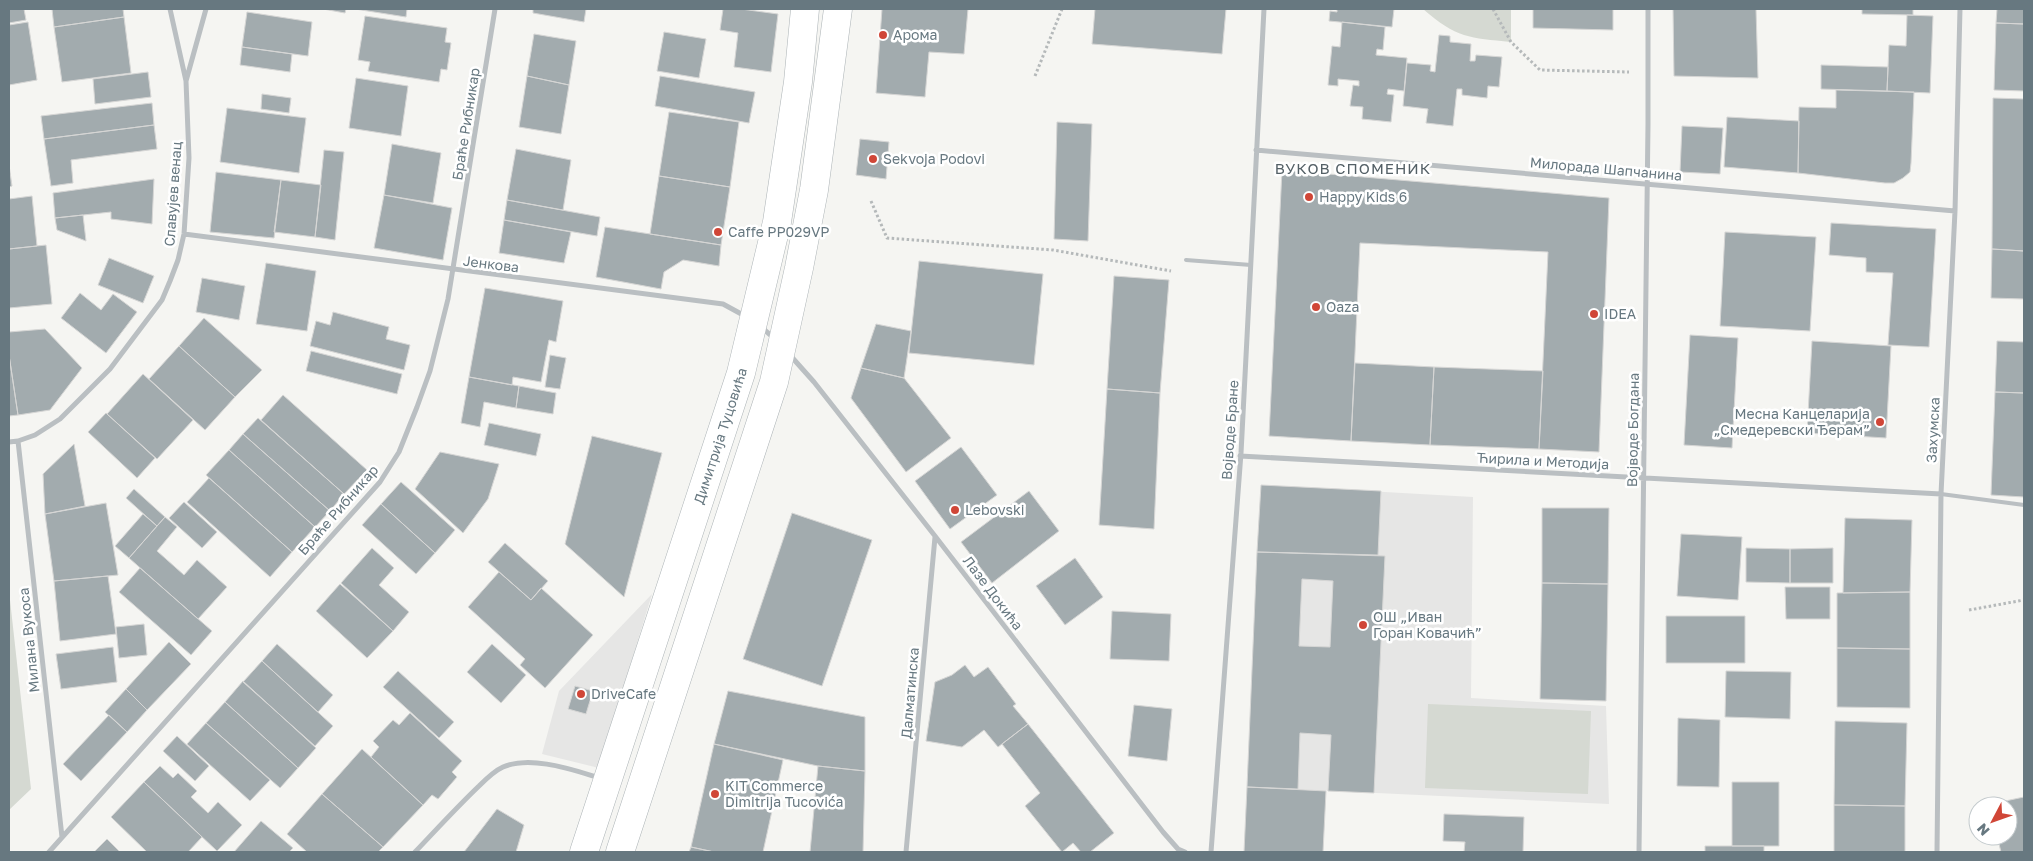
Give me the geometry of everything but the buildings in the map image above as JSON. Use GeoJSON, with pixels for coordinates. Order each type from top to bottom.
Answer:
{"type":"FeatureCollection","features":[{"type":"Feature","properties":{"kind":"main road","name":"Димитрија Туцовића"},"geometry":{"type":"LineString","coordinates":[[584,852],[733,399],[777,222],[798,82],[805,9]]}},
{"type":"Feature","properties":{"kind":"main road"},"geometry":{"type":"LineString","coordinates":[[620,852],[772,392],[814,190],[838,9]]}},
{"type":"Feature","properties":{"kind":"street","name":"Славујев венац"},"geometry":{"type":"LineString","coordinates":[[9,442],[18,441],[47,429],[60,419],[110,370],[162,300],[178,260],[184,234],[189,158],[186,81],[170,9]]}},
{"type":"Feature","properties":{"kind":"street","name":"Славујев венац"},"geometry":{"type":"LineString","coordinates":[[186,81],[196,53],[206,9]]}},
{"type":"Feature","properties":{"kind":"street","name":"Браће Рибникар"},"geometry":{"type":"LineString","coordinates":[[48,852],[380,482],[399,452],[430,371],[454,270],[495,9]]}},
{"type":"Feature","properties":{"kind":"street","name":"Војводе Бране"},"geometry":{"type":"LineString","coordinates":[[1211,852],[1240,456],[1252,265],[1264,9]]}},
{"type":"Feature","properties":{"kind":"street","name":"Војводе Богдана"},"geometry":{"type":"LineString","coordinates":[[1639,852],[1648,9]]}},
{"type":"Feature","properties":{"kind":"street","name":"Захумска"},"geometry":{"type":"LineString","coordinates":[[1938,852],[1941,494],[1955,211],[1960,9]]}},
{"type":"Feature","properties":{"kind":"street","name":"Милорада Шапчанина"},"geometry":{"type":"LineString","coordinates":[[1256,150],[1955,211]]}},
{"type":"Feature","properties":{"kind":"street","name":"Јенкова"},"geometry":{"type":"LineString","coordinates":[[184,234],[723,304],[753,320],[782,346]]}},
{"type":"Feature","properties":{"kind":"street","name":"Лазе Докића"},"geometry":{"type":"LineString","coordinates":[[782,346],[814,382],[1164,832],[1178,849],[1185,852]]}},
{"type":"Feature","properties":{"kind":"street","name":"Милана Вукоса"},"geometry":{"type":"LineString","coordinates":[[18,441],[62,837]]}},
{"type":"Feature","properties":{"kind":"street","name":"Ћирила и Методија"},"geometry":{"type":"LineString","coordinates":[[1240,456],[1941,494]]}},
{"type":"Feature","properties":{"kind":"street","name":"Далматинска"},"geometry":{"type":"LineString","coordinates":[[906,852],[935,536]]}},
{"type":"Feature","properties":{"kind":"street"},"geometry":{"type":"LineString","coordinates":[[415,852],[470,795],[492,774],[503,767],[528,763],[560,766],[607,780]]}},
{"type":"Feature","properties":{"kind":"lane"},"geometry":{"type":"LineString","coordinates":[[1186,260],[1252,265]]}},
{"type":"Feature","properties":{"kind":"lane","name":"Ћирила и Методија"},"geometry":{"type":"LineString","coordinates":[[1941,494],[2024,505]]}},
{"type":"Feature","properties":{"kind":"path"},"geometry":{"type":"LineString","coordinates":[[1035,76],[1062,9]]}},
{"type":"Feature","properties":{"kind":"path"},"geometry":{"type":"LineString","coordinates":[[1493,9],[1511,42],[1540,70],[1632,72]]}},
{"type":"Feature","properties":{"kind":"path"},"geometry":{"type":"LineString","coordinates":[[871,201],[886,238],[1053,250],[1143,266]]}},
{"type":"Feature","properties":{"kind":"path"},"geometry":{"type":"LineString","coordinates":[[1969,610],[2024,600]]}},
{"type":"Feature","properties":{"kind":"shaded area"},"geometry":{"type":"Polygon","coordinates":[[[1423,9],[1511,9],[1511,42],[1464,35],[1445,26],[1423,9]]]}},
{"type":"Feature","properties":{"kind":"shaded area","name":"ОШ „Иван Горан Ковачић”"},"geometry":{"type":"Polygon","coordinates":[[[1261,485],[1473,497],[1471,698],[1606,706],[1609,804],[1247,787],[1261,485]]]}},
{"type":"Feature","properties":{"kind":"shaded area"},"geometry":{"type":"Polygon","coordinates":[[[9,591],[31,789],[9,810],[9,591]]]}},
{"type":"Feature","properties":{"kind":"shaded area"},"geometry":{"type":"Polygon","coordinates":[[[652,594],[599,768],[542,754],[559,691],[652,594]]]}},
{"type":"Feature","properties":{"kind":"shaded area"},"geometry":{"type":"Polygon","coordinates":[[[1428,704],[1591,711],[1588,794],[1425,788],[1428,704]]]}},
{"type":"Feature","properties":{"kind":"place","name":"Арома"},"geometry":{"type":"Point","coordinates":[883,35]}},
{"type":"Feature","properties":{"kind":"place","name":"Sekvoja Podovi"},"geometry":{"type":"Point","coordinates":[873,159]}},
{"type":"Feature","properties":{"kind":"place","name":"Happy Kids 6"},"geometry":{"type":"Point","coordinates":[1309,197]}},
{"type":"Feature","properties":{"kind":"place","name":"Caffe PP029VP"},"geometry":{"type":"Point","coordinates":[718,232]}},
{"type":"Feature","properties":{"kind":"place","name":"Oaza"},"geometry":{"type":"Point","coordinates":[1316,307]}},
{"type":"Feature","properties":{"kind":"place","name":"IDEA"},"geometry":{"type":"Point","coordinates":[1594,314]}},
{"type":"Feature","properties":{"kind":"place","name":"Месна Канцеларија „Смедеревски Ђерам”"},"geometry":{"type":"Point","coordinates":[1880,422]}},
{"type":"Feature","properties":{"kind":"place","name":"Lebovski"},"geometry":{"type":"Point","coordinates":[955,510]}},
{"type":"Feature","properties":{"kind":"place","name":"ОШ „Иван Горан Ковачић”"},"geometry":{"type":"Point","coordinates":[1363,625]}},
{"type":"Feature","properties":{"kind":"place","name":"DriveCafe"},"geometry":{"type":"Point","coordinates":[581,694]}},
{"type":"Feature","properties":{"kind":"place","name":"KIT Commerce Dimitrija Tucovića"},"geometry":{"type":"Point","coordinates":[715,794]}},
{"type":"Feature","properties":{"kind":"district","name":"ВУКОВ СПОМЕНИК"},"geometry":{"type":"Point","coordinates":[1353,169]}}]}
